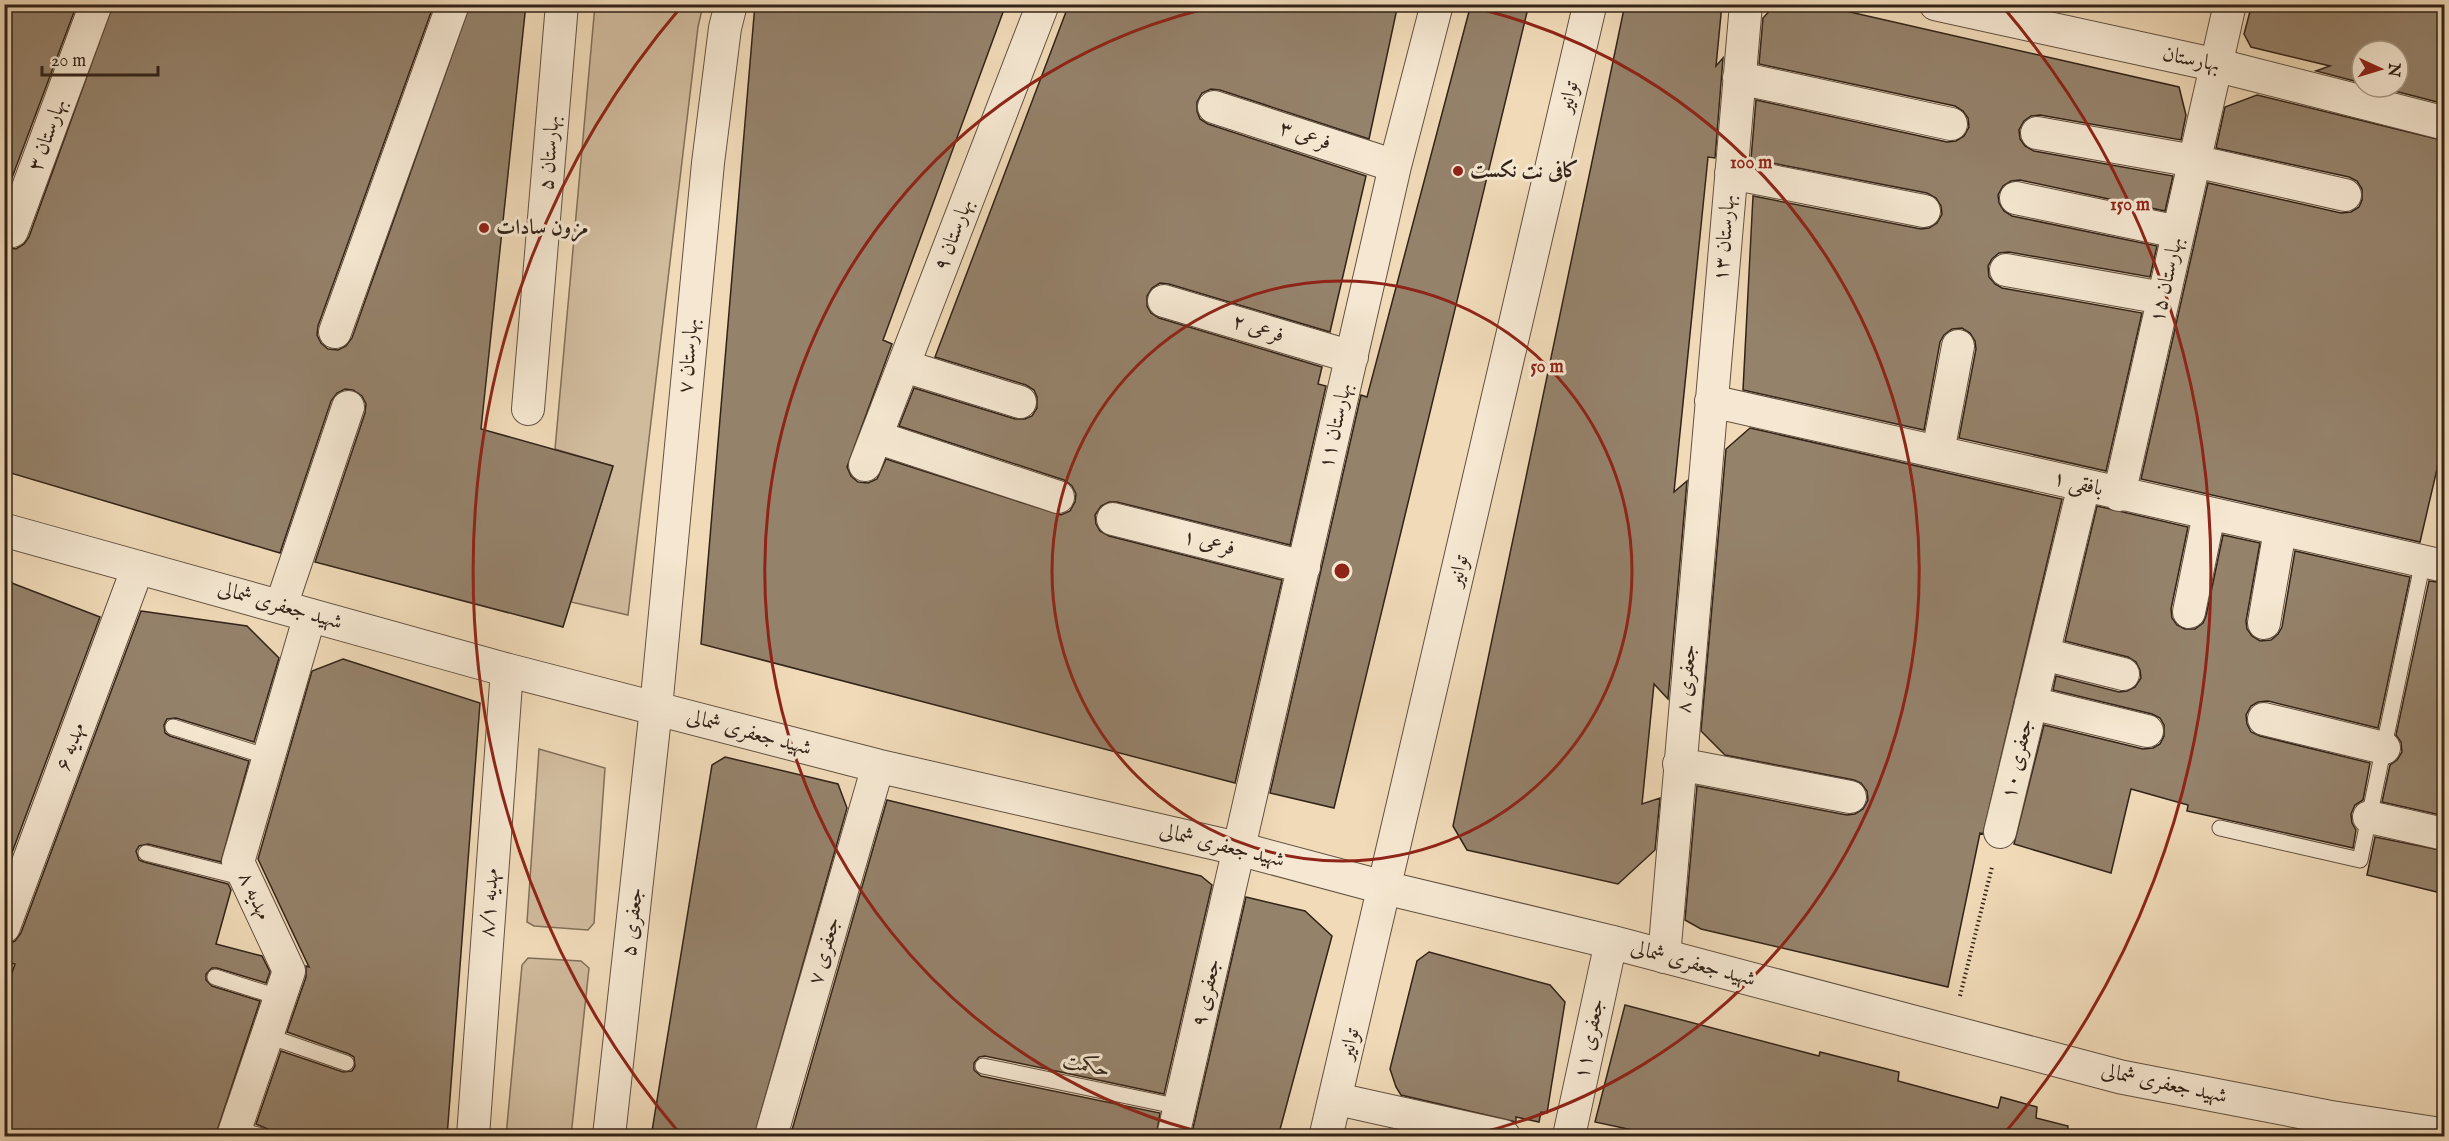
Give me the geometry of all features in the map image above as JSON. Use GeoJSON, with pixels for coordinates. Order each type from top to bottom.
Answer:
{"type":"FeatureCollection","features":[{"type":"Feature","properties":{"kind":"street","name":"بهارستان ۳"},"geometry":{"type":"LineString","coordinates":[[12,231],[96,4]]}},
{"type":"Feature","properties":{"kind":"street"},"geometry":{"type":"LineString","coordinates":[[335,332],[453,4]]}},
{"type":"Feature","properties":{"kind":"street","name":"بهارستان ۵"},"geometry":{"type":"LineString","coordinates":[[528,409],[562,4]]}},
{"type":"Feature","properties":{"kind":"street","name":"بهارستان ۷"},"geometry":{"type":"LineString","coordinates":[[656,708],[708,163],[725,28],[731,4]]}},
{"type":"Feature","properties":{"kind":"street","name":"بهارستان ۹"},"geometry":{"type":"LineString","coordinates":[[1043,4],[871,451],[1058,497]]}},
{"type":"Feature","properties":{"kind":"street","name":"بهارستان ۱۱"},"geometry":{"type":"LineString","coordinates":[[1240,849],[1395,166],[1437,4]]}},
{"type":"Feature","properties":{"kind":"street","name":"توانیر"},"geometry":{"type":"LineString","coordinates":[[1326,1137],[1337,1099],[1590,4]]}},
{"type":"Feature","properties":{"kind":"street","name":"بهارستان ۱۳"},"geometry":{"type":"LineString","coordinates":[[1711,400],[1746,4]]}},
{"type":"Feature","properties":{"kind":"street","name":"بهارستان"},"geometry":{"type":"LineString","coordinates":[[1936,4],[2216,65],[2445,123]]}},
{"type":"Feature","properties":{"kind":"street","name":"بهارستان ۱۵"},"geometry":{"type":"LineString","coordinates":[[2119,495],[2230,4]]}},
{"type":"Feature","properties":{"kind":"street"},"geometry":{"type":"LineString","coordinates":[[1739,78],[1952,124]]}},
{"type":"Feature","properties":{"kind":"street","name":"فرعی ۳"},"geometry":{"type":"LineString","coordinates":[[1214,107],[1395,166]]}},
{"type":"Feature","properties":{"kind":"street"},"geometry":{"type":"LineString","coordinates":[[2037,133],[2194,161],[2344,195]]}},
{"type":"Feature","properties":{"kind":"street"},"geometry":{"type":"LineString","coordinates":[[1731,172],[1924,211]]}},
{"type":"Feature","properties":{"kind":"street"},"geometry":{"type":"LineString","coordinates":[[2016,198],[2178,232]]}},
{"type":"Feature","properties":{"kind":"street"},"geometry":{"type":"LineString","coordinates":[[2006,270],[2163,298]]}},
{"type":"Feature","properties":{"kind":"street","name":"فرعی ۲"},"geometry":{"type":"LineString","coordinates":[[1164,301],[1352,357]]}},
{"type":"Feature","properties":{"kind":"street"},"geometry":{"type":"LineString","coordinates":[[1938,452],[1958,346]]}},
{"type":"Feature","properties":{"kind":"street"},"geometry":{"type":"LineString","coordinates":[[904,366],[1020,402]]}},
{"type":"Feature","properties":{"kind":"street","name":"بافقی ۱"},"geometry":{"type":"LineString","coordinates":[[1711,400],[2084,485],[2119,495],[2280,530],[2438,560]]}},
{"type":"Feature","properties":{"kind":"street","name":"جعفری ۸"},"geometry":{"type":"LineString","coordinates":[[1665,957],[1679,764],[1711,400]]}},
{"type":"Feature","properties":{"kind":"street","name":"مهدیه ۸"},"geometry":{"type":"LineString","coordinates":[[243,1134],[268,1036],[290,971],[238,862],[268,757],[295,611],[348,407]]}},
{"type":"Feature","properties":{"kind":"street","name":"جعفری ۱۰"},"geometry":{"type":"LineString","coordinates":[[2000,832],[2084,485]]}},
{"type":"Feature","properties":{"kind":"street"},"geometry":{"type":"LineString","coordinates":[[2188,612],[2209,514]]}},
{"type":"Feature","properties":{"kind":"street","name":"فرعی ۱"},"geometry":{"type":"LineString","coordinates":[[1113,519],[1304,567]]}},
{"type":"Feature","properties":{"kind":"street","name":"شهید جعفری شمالی"},"geometry":{"type":"LineString","coordinates":[[4,530],[507,670],[878,766],[1240,849],[1386,888],[1611,942],[2121,1077],[2328,1117],[2445,1135]]}},
{"type":"Feature","properties":{"kind":"street"},"geometry":{"type":"LineString","coordinates":[[2264,623],[2280,530]]}},
{"type":"Feature","properties":{"kind":"street","name":"مهدیه ۶"},"geometry":{"type":"LineString","coordinates":[[8,908],[138,567]]}},
{"type":"Feature","properties":{"kind":"street"},"geometry":{"type":"LineString","coordinates":[[2043,654],[2123,674]]}},
{"type":"Feature","properties":{"kind":"street","name":"مهدیه ۸/۱"},"geometry":{"type":"LineString","coordinates":[[473,1137],[507,670]]}},
{"type":"Feature","properties":{"kind":"street"},"geometry":{"type":"LineString","coordinates":[[2031,703],[2147,731]]}},
{"type":"Feature","properties":{"kind":"street","name":"جعفری ۵"},"geometry":{"type":"LineString","coordinates":[[609,1137],[656,708]]}},
{"type":"Feature","properties":{"kind":"street"},"geometry":{"type":"LineString","coordinates":[[2264,719],[2384,748]]}},
{"type":"Feature","properties":{"kind":"street"},"geometry":{"type":"LineString","coordinates":[[1679,764],[1850,797]]}},
{"type":"Feature","properties":{"kind":"street","name":"جعفری ۷"},"geometry":{"type":"LineString","coordinates":[[771,1137],[878,766]]}},
{"type":"Feature","properties":{"kind":"street"},"geometry":{"type":"LineString","coordinates":[[2369,818],[2445,834]]}},
{"type":"Feature","properties":{"kind":"street","name":"جعفری ۹"},"geometry":{"type":"LineString","coordinates":[[1176,1122],[1240,849]]}},
{"type":"Feature","properties":{"kind":"street","name":"جعفری ۱۱"},"geometry":{"type":"LineString","coordinates":[[1569,1137],[1611,942]]}},
{"type":"Feature","properties":{"kind":"street"},"geometry":{"type":"LineString","coordinates":[[1337,1099],[1504,1137]]}},
{"type":"Feature","properties":{"kind":"lane"},"geometry":{"type":"LineString","coordinates":[[2220,828],[2360,860],[2384,748],[2438,560]]}},
{"type":"Feature","properties":{"kind":"lane"},"geometry":{"type":"LineString","coordinates":[[172,727],[268,757]]}},
{"type":"Feature","properties":{"kind":"lane"},"geometry":{"type":"LineString","coordinates":[[146,853],[246,879]]}},
{"type":"Feature","properties":{"kind":"lane"},"geometry":{"type":"LineString","coordinates":[[215,977],[280,998]]}},
{"type":"Feature","properties":{"kind":"lane"},"geometry":{"type":"LineString","coordinates":[[268,1036],[346,1063]]}},
{"type":"Feature","properties":{"kind":"lane","name":"حکمت"},"geometry":{"type":"LineString","coordinates":[[983,1066],[1176,1122]]}},
{"type":"Feature","properties":{"kind":"path"},"geometry":{"type":"LineString","coordinates":[[1952,1032],[2000,832]]}},
{"type":"Feature","properties":{"kind":"shaded area"},"geometry":{"type":"Polygon","coordinates":[[[595,5],[703,5],[698,27],[628,615],[571,602],[613,466],[555,449],[595,5]]]}},
{"type":"Feature","properties":{"kind":"shaded area"},"geometry":{"type":"Polygon","coordinates":[[[539,749],[605,768],[594,923],[588,930],[534,926],[527,922],[539,749]]]}},
{"type":"Feature","properties":{"kind":"shaded area"},"geometry":{"type":"Polygon","coordinates":[[[528,958],[581,961],[589,968],[571,1136],[506,1136],[522,965],[528,958]]]}},
{"type":"Feature","properties":{"kind":"building"},"geometry":{"type":"Polygon","coordinates":[[[4,4],[77,4],[4,199],[4,4]]]}},
{"type":"Feature","properties":{"kind":"building"},"geometry":{"type":"Polygon","coordinates":[[[113,4],[434,4],[318,326],[317,335],[321,343],[328,349],[338,350],[346,346],[352,338],[470,4],[526,4],[481,429],[613,466],[563,627],[315,562],[365,413],[366,404],[362,396],[353,390],[345,389],[337,393],[331,401],[280,553],[4,471],[4,247],[16,249],[29,237],[113,4]]]}},
{"type":"Feature","properties":{"kind":"building"},"geometry":{"type":"Polygon","coordinates":[[[755,4],[1006,4],[883,340],[892,344],[847,467],[851,476],[858,482],[868,483],[877,479],[886,459],[1061,515],[1070,511],[1076,494],[1072,486],[1064,480],[899,426],[914,388],[1015,419],[1032,416],[1037,408],[1037,397],[1034,390],[1026,385],[935,357],[1069,4],[1398,4],[1369,139],[1220,90],[1211,89],[1202,93],[1197,102],[1200,119],[1208,124],[1366,176],[1330,332],[1169,284],[1160,283],[1152,288],[1147,296],[1147,306],[1151,313],[1159,318],[1322,367],[1318,384],[1326,386],[1290,545],[1117,502],[1109,502],[1101,506],[1095,515],[1100,531],[1109,536],[1282,580],[1235,783],[701,644],[755,4]]]}},
{"type":"Feature","properties":{"kind":"building"},"geometry":{"type":"Polygon","coordinates":[[[1471,4],[1529,4],[1334,808],[1270,793],[1361,395],[1367,397],[1471,4]]]}},
{"type":"Feature","properties":{"kind":"building"},"geometry":{"type":"Polygon","coordinates":[[[1625,4],[1722,4],[1716,66],[1723,58],[1715,158],[1708,157],[1674,492],[1687,481],[1668,699],[1654,684],[1642,804],[1660,798],[1655,850],[1618,884],[1467,850],[1453,826],[1625,4]]]}},
{"type":"Feature","properties":{"kind":"building"},"geometry":{"type":"Polygon","coordinates":[[[1776,4],[1815,4],[2179,87],[2186,115],[2181,140],[2040,115],[2031,116],[2024,121],[2019,130],[2020,139],[2025,146],[2034,151],[2173,176],[2165,211],[2020,180],[2011,181],[2003,186],[1998,195],[1999,203],[2004,211],[2012,216],[2157,246],[2150,277],[2009,252],[1999,253],[1988,266],[1989,277],[2002,288],[2142,313],[2106,471],[1959,438],[1976,349],[1975,341],[1970,333],[1962,328],[1952,329],[1944,335],[1940,342],[1924,430],[1743,390],[1753,196],[1921,229],[1929,228],[1937,223],[1942,214],[1941,206],[1936,198],[1927,193],[1751,159],[1756,100],[1947,142],[1956,141],[1964,136],[1969,127],[1968,118],[1955,106],[1759,64],[1763,18],[1776,4]]]}},
{"type":"Feature","properties":{"kind":"building"},"geometry":{"type":"Polygon","coordinates":[[[2252,4],[2445,4],[2445,104],[2410,95],[2410,39],[2350,39],[2350,80],[2316,71],[2330,66],[2251,47],[2244,34],[2252,4]]]}},
{"type":"Feature","properties":{"kind":"building"},"geometry":{"type":"Polygon","coordinates":[[[2257,95],[2445,141],[2445,435],[2420,542],[2141,479],[2208,183],[2341,213],[2351,212],[2359,207],[2362,200],[2362,189],[2357,181],[2349,177],[2216,148],[2225,107],[2257,95]]]}},
{"type":"Feature","properties":{"kind":"building"},"geometry":{"type":"Polygon","coordinates":[[[1750,428],[2062,499],[1983,834],[1980,833],[1948,987],[1701,929],[1685,920],[1697,786],[1847,815],[1855,814],[1863,809],[1868,800],[1867,791],[1861,783],[1854,780],[1725,755],[1701,731],[1726,449],[1750,428]]]}},
{"type":"Feature","properties":{"kind":"building"},"geometry":{"type":"Polygon","coordinates":[[[2097,506],[2188,527],[2171,609],[2172,618],[2177,625],[2185,629],[2195,629],[2203,623],[2206,616],[2223,535],[2260,543],[2246,621],[2247,629],[2260,641],[2271,640],[2282,627],[2295,551],[2410,577],[2378,728],[2268,701],[2258,702],[2251,706],[2246,715],[2251,732],[2260,736],[2370,763],[2363,800],[2355,805],[2351,814],[2356,830],[2353,848],[2187,811],[2188,805],[2131,789],[2111,873],[2014,844],[2044,725],[2143,749],[2153,748],[2160,744],[2164,736],[2164,725],[2160,718],[2152,714],[2053,690],[2056,676],[2119,692],[2135,687],[2141,678],[2136,662],[2128,657],[2065,641],[2097,506]]]}},
{"type":"Feature","properties":{"kind":"building"},"geometry":{"type":"Polygon","coordinates":[[[4,580],[100,617],[4,874],[4,580]]]}},
{"type":"Feature","properties":{"kind":"building"},"geometry":{"type":"Polygon","coordinates":[[[2429,581],[2445,583],[2445,816],[2382,802],[2390,765],[2402,752],[2401,742],[2396,735],[2429,581]]]}},
{"type":"Feature","properties":{"kind":"building"},"geometry":{"type":"Polygon","coordinates":[[[141,611],[247,626],[279,658],[254,742],[176,718],[167,719],[164,725],[165,733],[170,736],[249,761],[221,862],[148,844],[139,846],[136,851],[139,860],[144,862],[228,884],[231,890],[216,944],[262,956],[270,972],[266,983],[217,968],[212,968],[206,974],[206,980],[212,986],[260,1001],[215,1137],[4,1137],[4,995],[15,964],[4,962],[4,945],[15,941],[21,933],[141,611]]]}},
{"type":"Feature","properties":{"kind":"building"},"geometry":{"type":"Polygon","coordinates":[[[343,659],[480,703],[447,1137],[272,1137],[268,1129],[256,1124],[281,1051],[343,1072],[352,1071],[355,1066],[354,1057],[349,1054],[287,1032],[306,977],[306,966],[309,967],[258,859],[312,671],[343,659]]]}},
{"type":"Feature","properties":{"kind":"building"},"geometry":{"type":"Polygon","coordinates":[[[725,757],[838,784],[847,808],[754,1137],[651,1137],[712,765],[725,757]]]}},
{"type":"Feature","properties":{"kind":"building"},"geometry":{"type":"Polygon","coordinates":[[[887,800],[1201,876],[1212,885],[1164,1094],[985,1056],[979,1057],[974,1063],[974,1070],[981,1076],[1160,1113],[1156,1137],[790,1137],[887,800]]]}},
{"type":"Feature","properties":{"kind":"building"},"geometry":{"type":"Polygon","coordinates":[[[2375,837],[2445,851],[2445,894],[2367,875],[2375,837]]]}},
{"type":"Feature","properties":{"kind":"building"},"geometry":{"type":"Polygon","coordinates":[[[1246,897],[1305,911],[1332,936],[1278,1137],[1191,1137],[1246,897]]]}},
{"type":"Feature","properties":{"kind":"building"},"geometry":{"type":"Polygon","coordinates":[[[1429,952],[1550,985],[1565,1002],[1547,1113],[1541,1112],[1539,1122],[1516,1117],[1516,1122],[1401,1095],[1390,1069],[1417,961],[1429,952]]]}},
{"type":"Feature","properties":{"kind":"building"},"geometry":{"type":"Polygon","coordinates":[[[1625,1005],[1819,1056],[1820,1052],[1899,1072],[1898,1081],[1998,1108],[2001,1097],[2037,1107],[2036,1118],[2068,1126],[2067,1137],[1665,1137],[1595,1122],[1625,1005]]]}},
{"type":"Feature","properties":{"kind":"place","name":"کافی نت نکست"},"geometry":{"type":"Point","coordinates":[1458,171]}},
{"type":"Feature","properties":{"kind":"place","name":"مزون سادات"},"geometry":{"type":"Point","coordinates":[484,228]}}]}
